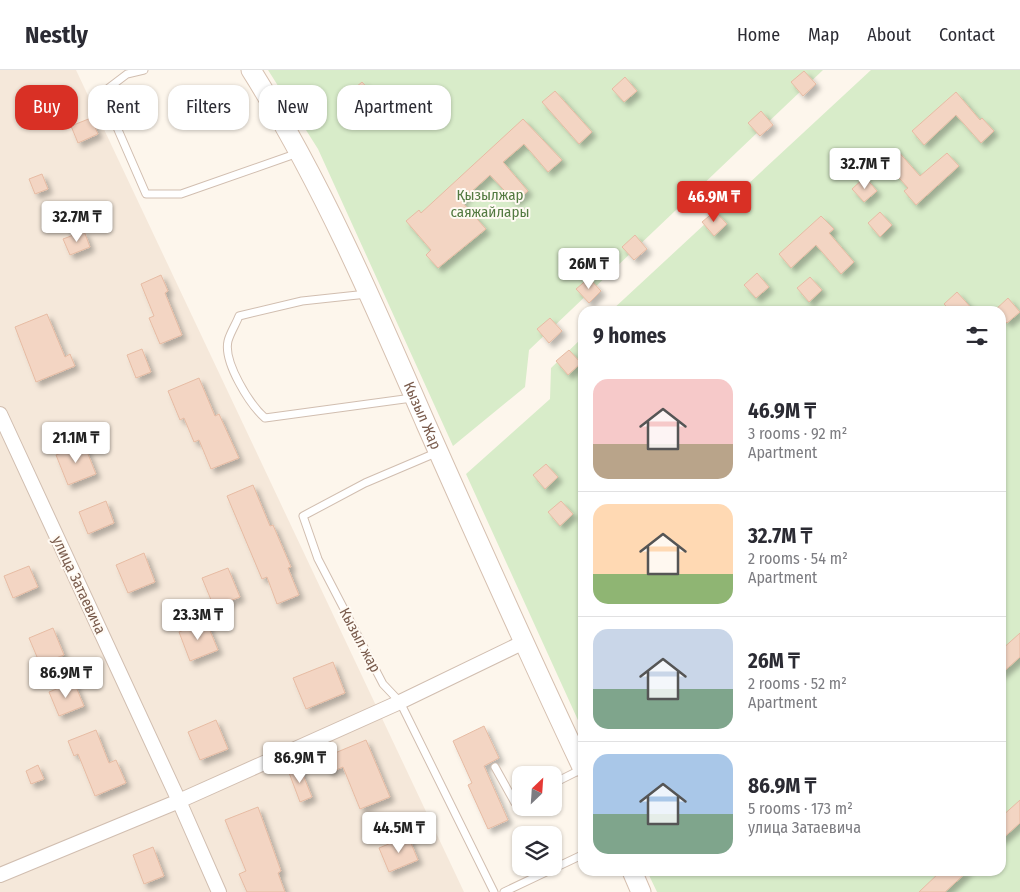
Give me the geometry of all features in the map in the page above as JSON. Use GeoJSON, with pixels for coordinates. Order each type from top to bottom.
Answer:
{"type":"FeatureCollection","features":[{"type":"Feature","properties":{"kind":"main road","name":"Кызыл Жар"},"geometry":{"type":"LineString","coordinates":[[251,70],[299,153],[368,294],[578,759]]}},
{"type":"Feature","properties":{"kind":"main road"},"geometry":{"type":"LineString","coordinates":[[634,876],[641,892]]}},
{"type":"Feature","properties":{"kind":"street","name":"улица Затаевича"},"geometry":{"type":"LineString","coordinates":[[0,414],[179,801],[219,892]]}},
{"type":"Feature","properties":{"kind":"street"},"geometry":{"type":"LineString","coordinates":[[0,875],[179,801],[400,702],[524,642]]}},
{"type":"Feature","properties":{"kind":"lane"},"geometry":{"type":"LineString","coordinates":[[144,70],[127,74],[102,93],[146,194],[182,194],[299,153]]}},
{"type":"Feature","properties":{"kind":"lane"},"geometry":{"type":"LineString","coordinates":[[368,294],[302,300],[239,316],[228,342],[230,364],[256,410],[265,418],[415,398]]}},
{"type":"Feature","properties":{"kind":"lane","name":"Кызыл жар"},"geometry":{"type":"LineString","coordinates":[[439,452],[365,483],[303,516],[318,559],[383,684],[400,702],[494,892]]}},
{"type":"Feature","properties":{"kind":"lane"},"geometry":{"type":"LineString","coordinates":[[495,767],[512,796]]}},
{"type":"Feature","properties":{"kind":"lane"},"geometry":{"type":"LineString","coordinates":[[562,779],[578,770]]}},
{"type":"Feature","properties":{"kind":"lane"},"geometry":{"type":"LineString","coordinates":[[504,892],[578,857]]}},
{"type":"Feature","properties":{"kind":"shaded area"},"geometry":{"type":"Polygon","coordinates":[[[0,70],[76,70],[88,95],[88,130],[104,130],[464,892],[0,892],[0,70]]]}},
{"type":"Feature","properties":{"kind":"green space","name":"Қызылжар саяжайлары"},"geometry":{"type":"Polygon","coordinates":[[[268,70],[823,70],[529,350],[525,387],[453,446],[318,149],[306,130],[327,130],[327,85],[277,85],[268,70]]]}},
{"type":"Feature","properties":{"kind":"green space"},"geometry":{"type":"Polygon","coordinates":[[[871,70],[1020,70],[1020,892],[657,892],[649,876],[1006,876],[1006,306],[616,306],[871,70]]]}},
{"type":"Feature","properties":{"kind":"green space"},"geometry":{"type":"Polygon","coordinates":[[[578,342],[578,720],[466,474],[550,399],[551,368],[578,342]]]}},
{"type":"Feature","properties":{"kind":"building"},"geometry":{"type":"Polygon","coordinates":[[[804,71],[816,84],[803,96],[791,82],[804,71]]]}},
{"type":"Feature","properties":{"kind":"building"},"geometry":{"type":"Polygon","coordinates":[[[625,77],[637,91],[624,102],[612,89],[625,77]]]}},
{"type":"Feature","properties":{"kind":"building"},"geometry":{"type":"Polygon","coordinates":[[[555,91],[592,132],[579,144],[542,102],[555,91]]]}},
{"type":"Feature","properties":{"kind":"building"},"geometry":{"type":"Polygon","coordinates":[[[956,92],[980,120],[982,118],[994,131],[981,143],[956,115],[924,145],[912,131],[956,92]]]}},
{"type":"Feature","properties":{"kind":"building"},"geometry":{"type":"Polygon","coordinates":[[[761,111],[773,125],[760,136],[748,123],[761,111]]]}},
{"type":"Feature","properties":{"kind":"building"},"geometry":{"type":"Polygon","coordinates":[[[88,119],[88,130],[96,130],[98,134],[78,143],[73,130],[78,130],[78,123],[88,119]]]}},
{"type":"Feature","properties":{"kind":"building"},"geometry":{"type":"Polygon","coordinates":[[[523,119],[562,160],[548,172],[524,144],[503,162],[528,191],[515,202],[490,175],[461,201],[486,229],[438,268],[426,255],[431,250],[406,221],[419,210],[421,213],[523,119]]]}},
{"type":"Feature","properties":{"kind":"building"},"geometry":{"type":"Polygon","coordinates":[[[896,149],[920,176],[947,153],[959,166],[916,205],[904,191],[908,188],[883,160],[896,149]]]}},
{"type":"Feature","properties":{"kind":"building"},"geometry":{"type":"Polygon","coordinates":[[[42,174],[48,189],[35,194],[29,179],[42,174]]]}},
{"type":"Feature","properties":{"kind":"building"},"geometry":{"type":"Polygon","coordinates":[[[865,177],[877,191],[864,202],[852,189],[865,177]]]}},
{"type":"Feature","properties":{"kind":"building"},"geometry":{"type":"Polygon","coordinates":[[[715,211],[727,224],[714,236],[702,222],[715,211]]]}},
{"type":"Feature","properties":{"kind":"building"},"geometry":{"type":"Polygon","coordinates":[[[880,212],[892,225],[880,237],[868,223],[880,212]]]}},
{"type":"Feature","properties":{"kind":"building"},"geometry":{"type":"Polygon","coordinates":[[[821,216],[834,229],[829,233],[854,262],[841,274],[816,245],[791,268],[779,254],[821,216]]]}},
{"type":"Feature","properties":{"kind":"building"},"geometry":{"type":"Polygon","coordinates":[[[84,231],[90,247],[70,255],[63,239],[84,231]]]}},
{"type":"Feature","properties":{"kind":"building"},"geometry":{"type":"Polygon","coordinates":[[[635,235],[647,249],[634,260],[622,247],[635,235]]]}},
{"type":"Feature","properties":{"kind":"building"},"geometry":{"type":"Polygon","coordinates":[[[757,273],[769,287],[756,298],[744,285],[757,273]]]}},
{"type":"Feature","properties":{"kind":"building"},"geometry":{"type":"Polygon","coordinates":[[[161,275],[168,291],[165,293],[182,335],[160,344],[149,318],[154,316],[141,284],[161,275]]]}},
{"type":"Feature","properties":{"kind":"building"},"geometry":{"type":"Polygon","coordinates":[[[810,277],[822,290],[809,302],[797,288],[810,277]]]}},
{"type":"Feature","properties":{"kind":"building"},"geometry":{"type":"Polygon","coordinates":[[[589,278],[601,291],[589,303],[576,289],[589,278]]]}},
{"type":"Feature","properties":{"kind":"building"},"geometry":{"type":"Polygon","coordinates":[[[957,292],[970,306],[946,306],[944,304],[957,292]]]}},
{"type":"Feature","properties":{"kind":"building"},"geometry":{"type":"Polygon","coordinates":[[[1008,298],[1020,312],[1007,323],[1006,306],[999,306],[1008,298]]]}},
{"type":"Feature","properties":{"kind":"building"},"geometry":{"type":"Polygon","coordinates":[[[47,314],[65,357],[70,354],[75,366],[36,382],[15,327],[47,314]]]}},
{"type":"Feature","properties":{"kind":"building"},"geometry":{"type":"Polygon","coordinates":[[[550,318],[562,331],[549,343],[537,329],[550,318]]]}},
{"type":"Feature","properties":{"kind":"building"},"geometry":{"type":"Polygon","coordinates":[[[142,349],[151,372],[136,378],[127,355],[142,349]]]}},
{"type":"Feature","properties":{"kind":"building"},"geometry":{"type":"Polygon","coordinates":[[[569,350],[578,360],[578,366],[568,375],[556,361],[569,350]]]}},
{"type":"Feature","properties":{"kind":"building"},"geometry":{"type":"Polygon","coordinates":[[[199,378],[215,416],[219,414],[239,458],[211,469],[199,440],[194,442],[184,418],[180,420],[168,391],[199,378]]]}},
{"type":"Feature","properties":{"kind":"building"},"geometry":{"type":"Polygon","coordinates":[[[84,444],[96,474],[68,485],[56,455],[84,444]]]}},
{"type":"Feature","properties":{"kind":"building"},"geometry":{"type":"Polygon","coordinates":[[[546,464],[558,477],[545,489],[533,475],[546,464]]]}},
{"type":"Feature","properties":{"kind":"building"},"geometry":{"type":"Polygon","coordinates":[[[253,485],[270,526],[273,525],[291,567],[288,568],[299,595],[277,604],[267,577],[262,579],[227,496],[253,485]]]}},
{"type":"Feature","properties":{"kind":"building"},"geometry":{"type":"Polygon","coordinates":[[[106,501],[114,523],[88,534],[79,512],[106,501]]]}},
{"type":"Feature","properties":{"kind":"building"},"geometry":{"type":"Polygon","coordinates":[[[561,501],[573,514],[560,526],[548,512],[561,501]]]}},
{"type":"Feature","properties":{"kind":"building"},"geometry":{"type":"Polygon","coordinates":[[[144,553],[155,582],[128,593],[116,565],[144,553]]]}},
{"type":"Feature","properties":{"kind":"building"},"geometry":{"type":"Polygon","coordinates":[[[29,566],[38,587],[13,598],[4,576],[29,566]]]}},
{"type":"Feature","properties":{"kind":"building"},"geometry":{"type":"Polygon","coordinates":[[[228,568],[240,597],[214,607],[202,578],[228,568]]]}},
{"type":"Feature","properties":{"kind":"building"},"geometry":{"type":"Polygon","coordinates":[[[206,621],[218,650],[190,661],[179,632],[206,621]]]}},
{"type":"Feature","properties":{"kind":"building"},"geometry":{"type":"Polygon","coordinates":[[[53,628],[64,655],[40,664],[29,638],[53,628]]]}},
{"type":"Feature","properties":{"kind":"building"},"geometry":{"type":"Polygon","coordinates":[[[1020,633],[1020,657],[1006,670],[1006,646],[1020,633]]]}},
{"type":"Feature","properties":{"kind":"building"},"geometry":{"type":"Polygon","coordinates":[[[333,662],[345,693],[306,709],[293,678],[333,662]]]}},
{"type":"Feature","properties":{"kind":"building"},"geometry":{"type":"Polygon","coordinates":[[[74,682],[84,706],[59,716],[49,692],[74,682]]]}},
{"type":"Feature","properties":{"kind":"building"},"geometry":{"type":"Polygon","coordinates":[[[216,720],[228,749],[200,760],[188,732],[216,720]]]}},
{"type":"Feature","properties":{"kind":"building"},"geometry":{"type":"Polygon","coordinates":[[[484,726],[499,758],[484,766],[508,820],[488,829],[468,785],[472,783],[453,741],[484,726]]]}},
{"type":"Feature","properties":{"kind":"building"},"geometry":{"type":"Polygon","coordinates":[[[96,730],[109,763],[116,760],[126,783],[95,796],[78,754],[74,756],[68,741],[96,730]]]}},
{"type":"Feature","properties":{"kind":"building"},"geometry":{"type":"Polygon","coordinates":[[[366,740],[390,797],[360,809],[343,767],[329,773],[323,758],[366,740]]]}},
{"type":"Feature","properties":{"kind":"building"},"geometry":{"type":"Polygon","coordinates":[[[38,765],[44,779],[31,784],[26,771],[38,765]]]}},
{"type":"Feature","properties":{"kind":"building"},"geometry":{"type":"Polygon","coordinates":[[[299,765],[312,797],[300,802],[288,770],[299,765]]]}},
{"type":"Feature","properties":{"kind":"building"},"geometry":{"type":"Polygon","coordinates":[[[1020,800],[1020,823],[1006,836],[1006,813],[1020,800]]]}},
{"type":"Feature","properties":{"kind":"building"},"geometry":{"type":"Polygon","coordinates":[[[258,807],[281,871],[278,873],[285,892],[247,892],[239,874],[246,871],[225,820],[258,807]]]}},
{"type":"Feature","properties":{"kind":"building"},"geometry":{"type":"Polygon","coordinates":[[[408,836],[418,860],[389,872],[379,848],[408,836]]]}},
{"type":"Feature","properties":{"kind":"building"},"geometry":{"type":"Polygon","coordinates":[[[153,847],[164,876],[144,884],[133,855],[153,847]]]}},
{"type":"Feature","properties":{"kind":"building"},"geometry":{"type":"Polygon","coordinates":[[[936,876],[963,876],[945,892],[919,892],[936,876]]]}}]}
